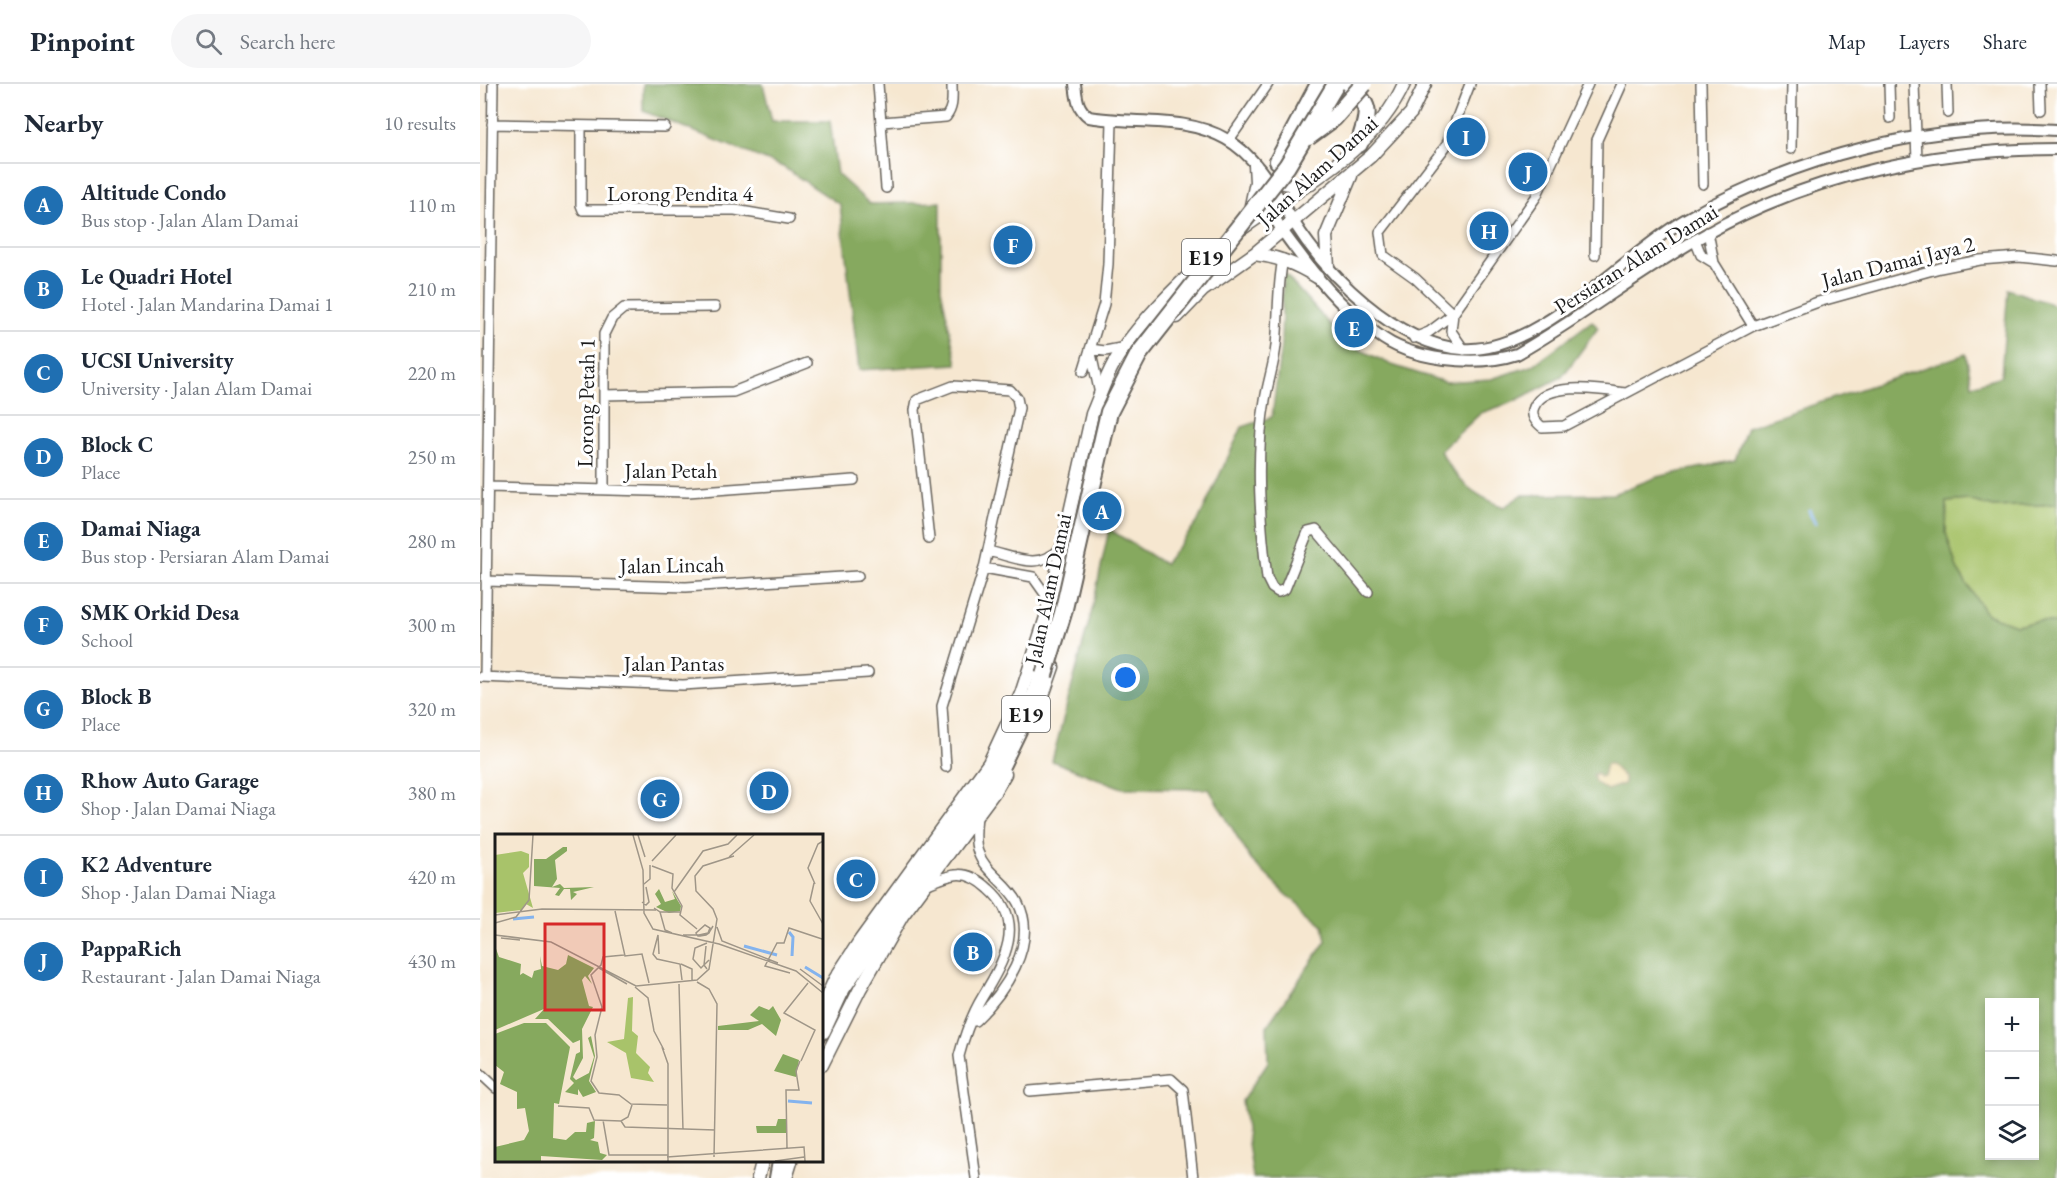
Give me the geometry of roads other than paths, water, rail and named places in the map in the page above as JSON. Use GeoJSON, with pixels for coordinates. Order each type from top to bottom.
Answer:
{"type":"FeatureCollection","features":[{"type":"Feature","properties":{"kind":"highway","name":"E19"},"geometry":{"type":"LineString","coordinates":[[824,1027],[848,979],[900,904],[997,774],[1035,693],[1059,613],[1105,411],[1135,353],[1278,161],[1319,84]]}},
{"type":"Feature","properties":{"kind":"highway","name":"E19"},"geometry":{"type":"LineString","coordinates":[[824,1036],[846,989],[902,906],[1000,775],[1039,694],[1063,613],[1109,412],[1139,354],[1287,166],[1336,84]]}},
{"type":"Feature","properties":{"kind":"highway"},"geometry":{"type":"LineString","coordinates":[[1347,84],[1365,101],[1369,113],[1359,144]]}},
{"type":"Feature","properties":{"kind":"highway"},"geometry":{"type":"LineString","coordinates":[[1278,161],[1334,118],[1364,84]]}},
{"type":"Feature","properties":{"kind":"highway"},"geometry":{"type":"LineString","coordinates":[[776,1178],[779,1163]]}},
{"type":"Feature","properties":{"kind":"main road","name":"Jalan Alam Damai"},"geometry":{"type":"LineString","coordinates":[[824,1003],[835,979],[859,942],[989,763],[1021,694],[1048,611],[1060,549],[1092,414],[1114,364],[1190,274],[1244,228],[1270,209],[1312,184],[1359,144],[1395,104],[1404,84]]}},
{"type":"Feature","properties":{"kind":"main road","name":"Jalan Alam Damai"},"geometry":{"type":"LineString","coordinates":[[824,1061],[860,989],[897,925],[999,784],[1043,698],[1059,652],[1090,495],[1105,436],[1131,377],[1156,340],[1203,290],[1283,231],[1371,156],[1411,113],[1425,84]]}},
{"type":"Feature","properties":{"kind":"main road"},"geometry":{"type":"LineString","coordinates":[[1244,228],[1256,182],[1255,165]]}},
{"type":"Feature","properties":{"kind":"main road"},"geometry":{"type":"LineString","coordinates":[[1328,267],[1326,236],[1352,172]]}},
{"type":"Feature","properties":{"kind":"main road"},"geometry":{"type":"LineString","coordinates":[[1267,180],[1293,185],[1312,184]]}},
{"type":"Feature","properties":{"kind":"main road"},"geometry":{"type":"LineString","coordinates":[[1254,254],[1283,259],[1317,277]]}},
{"type":"Feature","properties":{"kind":"main road"},"geometry":{"type":"LineString","coordinates":[[758,1178],[762,1163]]}},
{"type":"Feature","properties":{"kind":"main road"},"geometry":{"type":"LineString","coordinates":[[786,1178],[790,1163]]}},
{"type":"Feature","properties":{"kind":"street"},"geometry":{"type":"LineString","coordinates":[[482,677],[488,487],[493,84]]}},
{"type":"Feature","properties":{"kind":"street"},"geometry":{"type":"LineString","coordinates":[[878,84],[886,188]]}},
{"type":"Feature","properties":{"kind":"street"},"geometry":{"type":"LineString","coordinates":[[882,122],[946,117],[951,112],[953,102],[952,84]]}},
{"type":"Feature","properties":{"kind":"street"},"geometry":{"type":"LineString","coordinates":[[1075,84],[1081,111],[1089,117],[1112,121],[1147,120],[1192,126],[1229,140],[1268,84]]}},
{"type":"Feature","properties":{"kind":"street"},"geometry":{"type":"LineString","coordinates":[[1453,314],[1415,278],[1383,255],[1380,232],[1446,146],[1470,84]]}},
{"type":"Feature","properties":{"kind":"street"},"geometry":{"type":"LineString","coordinates":[[1414,338],[1429,332],[1453,314],[1536,197],[1588,84]]}},
{"type":"Feature","properties":{"kind":"street"},"geometry":{"type":"LineString","coordinates":[[1595,255],[1597,140],[1622,84]]}},
{"type":"Feature","properties":{"kind":"street"},"geometry":{"type":"LineString","coordinates":[[1701,84],[1703,184]]}},
{"type":"Feature","properties":{"kind":"street"},"geometry":{"type":"LineString","coordinates":[[1791,149],[1792,84]]}},
{"type":"Feature","properties":{"kind":"street"},"geometry":{"type":"LineString","coordinates":[[1889,84],[1890,118]]}},
{"type":"Feature","properties":{"kind":"street"},"geometry":{"type":"LineString","coordinates":[[1914,84],[1914,139],[1917,160]]}},
{"type":"Feature","properties":{"kind":"street"},"geometry":{"type":"LineString","coordinates":[[1947,84],[1948,114]]}},
{"type":"Feature","properties":{"kind":"street"},"geometry":{"type":"LineString","coordinates":[[2040,84],[2041,110]]}},
{"type":"Feature","properties":{"kind":"street"},"geometry":{"type":"LineString","coordinates":[[1083,372],[1104,304],[1112,121]]}},
{"type":"Feature","properties":{"kind":"street"},"geometry":{"type":"LineString","coordinates":[[492,124],[664,127]]}},
{"type":"Feature","properties":{"kind":"street","name":"Lorong Pendita 4"},"geometry":{"type":"LineString","coordinates":[[581,126],[581,205],[583,210],[735,210],[789,219]]}},
{"type":"Feature","properties":{"kind":"street","name":"Persiaran Alam Damai"},"geometry":{"type":"LineString","coordinates":[[1229,140],[1267,180],[1294,222],[1328,267],[1382,317],[1414,338],[1464,350],[1492,347],[1540,327],[1683,221],[1733,194],[1832,155],[1986,128],[2057,130]]}},
{"type":"Feature","properties":{"kind":"street","name":"Persiaran Alam Damai"},"geometry":{"type":"LineString","coordinates":[[1255,165],[1270,209],[1283,231],[1317,277],[1378,335],[1404,349],[1447,359],[1491,361],[1517,354],[1555,332],[1708,232],[1771,203],[1842,177],[1917,160],[2001,149],[2057,149]]}},
{"type":"Feature","properties":{"kind":"street"},"geometry":{"type":"LineString","coordinates":[[1708,232],[1714,263],[1753,326]]}},
{"type":"Feature","properties":{"kind":"street"},"geometry":{"type":"LineString","coordinates":[[1695,240],[1701,255],[1714,263]]}},
{"type":"Feature","properties":{"kind":"street","name":"Jalan Damai Jaya 2"},"geometry":{"type":"LineString","coordinates":[[1625,393],[1570,388],[1541,399],[1534,406],[1532,413],[1535,421],[1542,427],[1564,426],[1753,326],[1818,302],[1940,268],[1980,260],[2019,257],[2057,261]]}},
{"type":"Feature","properties":{"kind":"street"},"geometry":{"type":"LineString","coordinates":[[1283,259],[1278,284],[1276,343],[1265,399],[1260,447],[1261,509],[1267,578],[1272,588],[1278,592],[1285,590],[1301,544],[1308,532],[1316,530],[1368,592]]}},
{"type":"Feature","properties":{"kind":"street","name":"Lorong Petah 1"},"geometry":{"type":"LineString","coordinates":[[604,489],[604,334],[617,312],[624,309],[715,308]]}},
{"type":"Feature","properties":{"kind":"street"},"geometry":{"type":"LineString","coordinates":[[1453,314],[1451,331],[1464,350]]}},
{"type":"Feature","properties":{"kind":"street"},"geometry":{"type":"LineString","coordinates":[[1090,350],[1105,351],[1126,347]]}},
{"type":"Feature","properties":{"kind":"street"},"geometry":{"type":"LineString","coordinates":[[1090,350],[1100,396]]}},
{"type":"Feature","properties":{"kind":"street"},"geometry":{"type":"LineString","coordinates":[[604,395],[733,392],[807,363]]}},
{"type":"Feature","properties":{"kind":"street"},"geometry":{"type":"LineString","coordinates":[[929,539],[915,410],[918,400],[952,386],[1010,390],[1017,398],[1019,408],[984,567],[942,706],[946,767]]}},
{"type":"Feature","properties":{"kind":"street","name":"Jalan Petah"},"geometry":{"type":"LineString","coordinates":[[488,487],[688,492],[854,480]]}},
{"type":"Feature","properties":{"kind":"street"},"geometry":{"type":"LineString","coordinates":[[988,551],[1035,562],[1051,558],[1060,549]]}},
{"type":"Feature","properties":{"kind":"street"},"geometry":{"type":"LineString","coordinates":[[984,567],[1033,577],[1045,594],[1048,611]]}},
{"type":"Feature","properties":{"kind":"street","name":"Jalan Lincah"},"geometry":{"type":"LineString","coordinates":[[486,581],[686,587],[858,576]]}},
{"type":"Feature","properties":{"kind":"street","name":"Jalan Pantas"},"geometry":{"type":"LineString","coordinates":[[482,677],[683,685],[868,673]]}},
{"type":"Feature","properties":{"kind":"street"},"geometry":{"type":"LineString","coordinates":[[971,1024],[1001,993],[1014,972],[1022,939],[1023,920],[1018,903],[982,862],[978,851],[977,816]]}},
{"type":"Feature","properties":{"kind":"street"},"geometry":{"type":"LineString","coordinates":[[926,885],[954,874],[978,878],[1003,901],[1009,918],[1004,957],[964,1037],[959,1071],[976,1178]]}},
{"type":"Feature","properties":{"kind":"street"},"geometry":{"type":"LineString","coordinates":[[1008,937],[1022,939]]}},
{"type":"Feature","properties":{"kind":"street"},"geometry":{"type":"LineString","coordinates":[[1004,957],[1017,962]]}},
{"type":"Feature","properties":{"kind":"street"},"geometry":{"type":"LineString","coordinates":[[481,1074],[495,1087]]}},
{"type":"Feature","properties":{"kind":"street"},"geometry":{"type":"LineString","coordinates":[[1030,1091],[1171,1079],[1183,1090],[1193,1178]]}},
{"type":"Feature","properties":{"kind":"waterway"},"geometry":{"type":"LineString","coordinates":[[1809,510],[1815,523]]}},
{"type":"Feature","properties":{"kind":"place","name":"K2 Adventure"},"geometry":{"type":"Point","coordinates":[1466,137]}},
{"type":"Feature","properties":{"kind":"place","name":"PappaRich"},"geometry":{"type":"Point","coordinates":[1528,172]}},
{"type":"Feature","properties":{"kind":"place","name":"Rhow Auto Garage"},"geometry":{"type":"Point","coordinates":[1489,231]}},
{"type":"Feature","properties":{"kind":"place","name":"SMK Orkid Desa"},"geometry":{"type":"Point","coordinates":[1013,245]}},
{"type":"Feature","properties":{"kind":"place","name":"Damai Niaga"},"geometry":{"type":"Point","coordinates":[1354,328]}},
{"type":"Feature","properties":{"kind":"place","name":"Altitude Condo"},"geometry":{"type":"Point","coordinates":[1102,511]}},
{"type":"Feature","properties":{"kind":"place","name":"Block C"},"geometry":{"type":"Point","coordinates":[769,791]}},
{"type":"Feature","properties":{"kind":"place","name":"Block B"},"geometry":{"type":"Point","coordinates":[660,799]}},
{"type":"Feature","properties":{"kind":"place","name":"UCSI University"},"geometry":{"type":"Point","coordinates":[856,879]}},
{"type":"Feature","properties":{"kind":"place","name":"Le Quadri Hotel"},"geometry":{"type":"Point","coordinates":[973,952]}}]}
